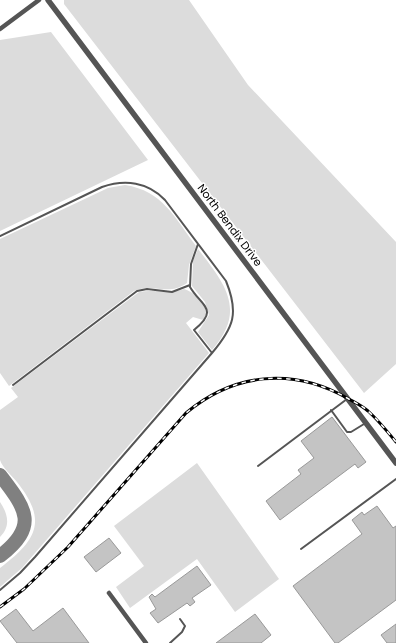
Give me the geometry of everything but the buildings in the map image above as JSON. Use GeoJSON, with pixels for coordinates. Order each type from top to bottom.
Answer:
{"type":"FeatureCollection","features":[{"type":"Feature","properties":{"kind":"street"},"geometry":{"type":"LineString","coordinates":[[0,29],[39,0]]}},
{"type":"Feature","properties":{"kind":"street","name":"North Bendix Drive"},"geometry":{"type":"LineString","coordinates":[[48,0],[396,463]]}},
{"type":"Feature","properties":{"kind":"street"},"geometry":{"type":"LineString","coordinates":[[109,593],[146,643]]}},
{"type":"Feature","properties":{"kind":"lane"},"geometry":{"type":"LineString","coordinates":[[0,236],[112,183],[125,182],[140,184],[160,195],[226,281],[232,294],[234,312],[231,326],[226,337],[35,558],[20,574],[0,590]]}},
{"type":"Feature","properties":{"kind":"lane"},"geometry":{"type":"LineString","coordinates":[[198,244],[192,260],[190,285],[204,303],[208,311],[205,321],[194,330],[212,353]]}},
{"type":"Feature","properties":{"kind":"lane"},"geometry":{"type":"LineString","coordinates":[[13,385],[137,291],[147,289],[172,292],[190,285]]}},
{"type":"Feature","properties":{"kind":"lane"},"geometry":{"type":"LineString","coordinates":[[258,466],[348,398]]}},
{"type":"Feature","properties":{"kind":"lane"},"geometry":{"type":"LineString","coordinates":[[331,410],[347,432],[352,432],[366,423]]}},
{"type":"Feature","properties":{"kind":"lane"},"geometry":{"type":"LineString","coordinates":[[301,550],[396,479]]}},
{"type":"Feature","properties":{"kind":"lane"},"geometry":{"type":"LineString","coordinates":[[170,643],[185,629],[186,626],[180,619]]}},
{"type":"Feature","properties":{"kind":"shaded area"},"geometry":{"type":"Polygon","coordinates":[[[64,0],[189,0],[248,85],[396,242],[396,364],[364,393],[64,4],[64,0]]]}},
{"type":"Feature","properties":{"kind":"shaded area"},"geometry":{"type":"Polygon","coordinates":[[[51,32],[148,160],[0,231],[0,40],[51,32]]]}},
{"type":"Feature","properties":{"kind":"shaded area"},"geometry":{"type":"Polygon","coordinates":[[[125,185],[138,188],[158,199],[174,216],[196,246],[189,265],[187,283],[173,289],[148,288],[134,291],[9,386],[0,373],[0,239],[108,188],[125,185]]]}},
{"type":"Feature","properties":{"kind":"shaded area"},"geometry":{"type":"Polygon","coordinates":[[[198,249],[224,286],[230,310],[223,336],[212,350],[198,332],[209,315],[205,302],[192,286],[193,261],[198,249]]]}},
{"type":"Feature","properties":{"kind":"shaded area"},"geometry":{"type":"Polygon","coordinates":[[[184,289],[197,297],[206,311],[206,316],[203,320],[193,317],[186,323],[209,353],[22,568],[0,587],[0,568],[13,558],[30,539],[34,529],[35,519],[33,508],[27,496],[0,460],[0,410],[18,397],[11,388],[139,292],[173,292],[184,289]]]}},
{"type":"Feature","properties":{"kind":"shaded area"},"geometry":{"type":"Polygon","coordinates":[[[197,463],[279,579],[235,612],[197,559],[130,608],[116,587],[144,566],[114,526],[197,463]]]}},
{"type":"Feature","properties":{"kind":"shaded area"},"geometry":{"type":"Polygon","coordinates":[[[0,502],[5,511],[7,524],[6,529],[0,537],[0,502]]]}},
{"type":"Feature","properties":{"kind":"taxiway"},"geometry":{"type":"LineString","coordinates":[[0,475],[22,507],[24,516],[24,525],[20,535],[13,545],[0,556]]}},
{"type":"Feature","properties":{"kind":"railway"},"geometry":{"type":"LineString","coordinates":[[0,607],[24,589],[68,547],[186,413],[204,400],[224,389],[264,379],[285,379],[305,382],[326,388],[363,407],[396,442]]}}]}
